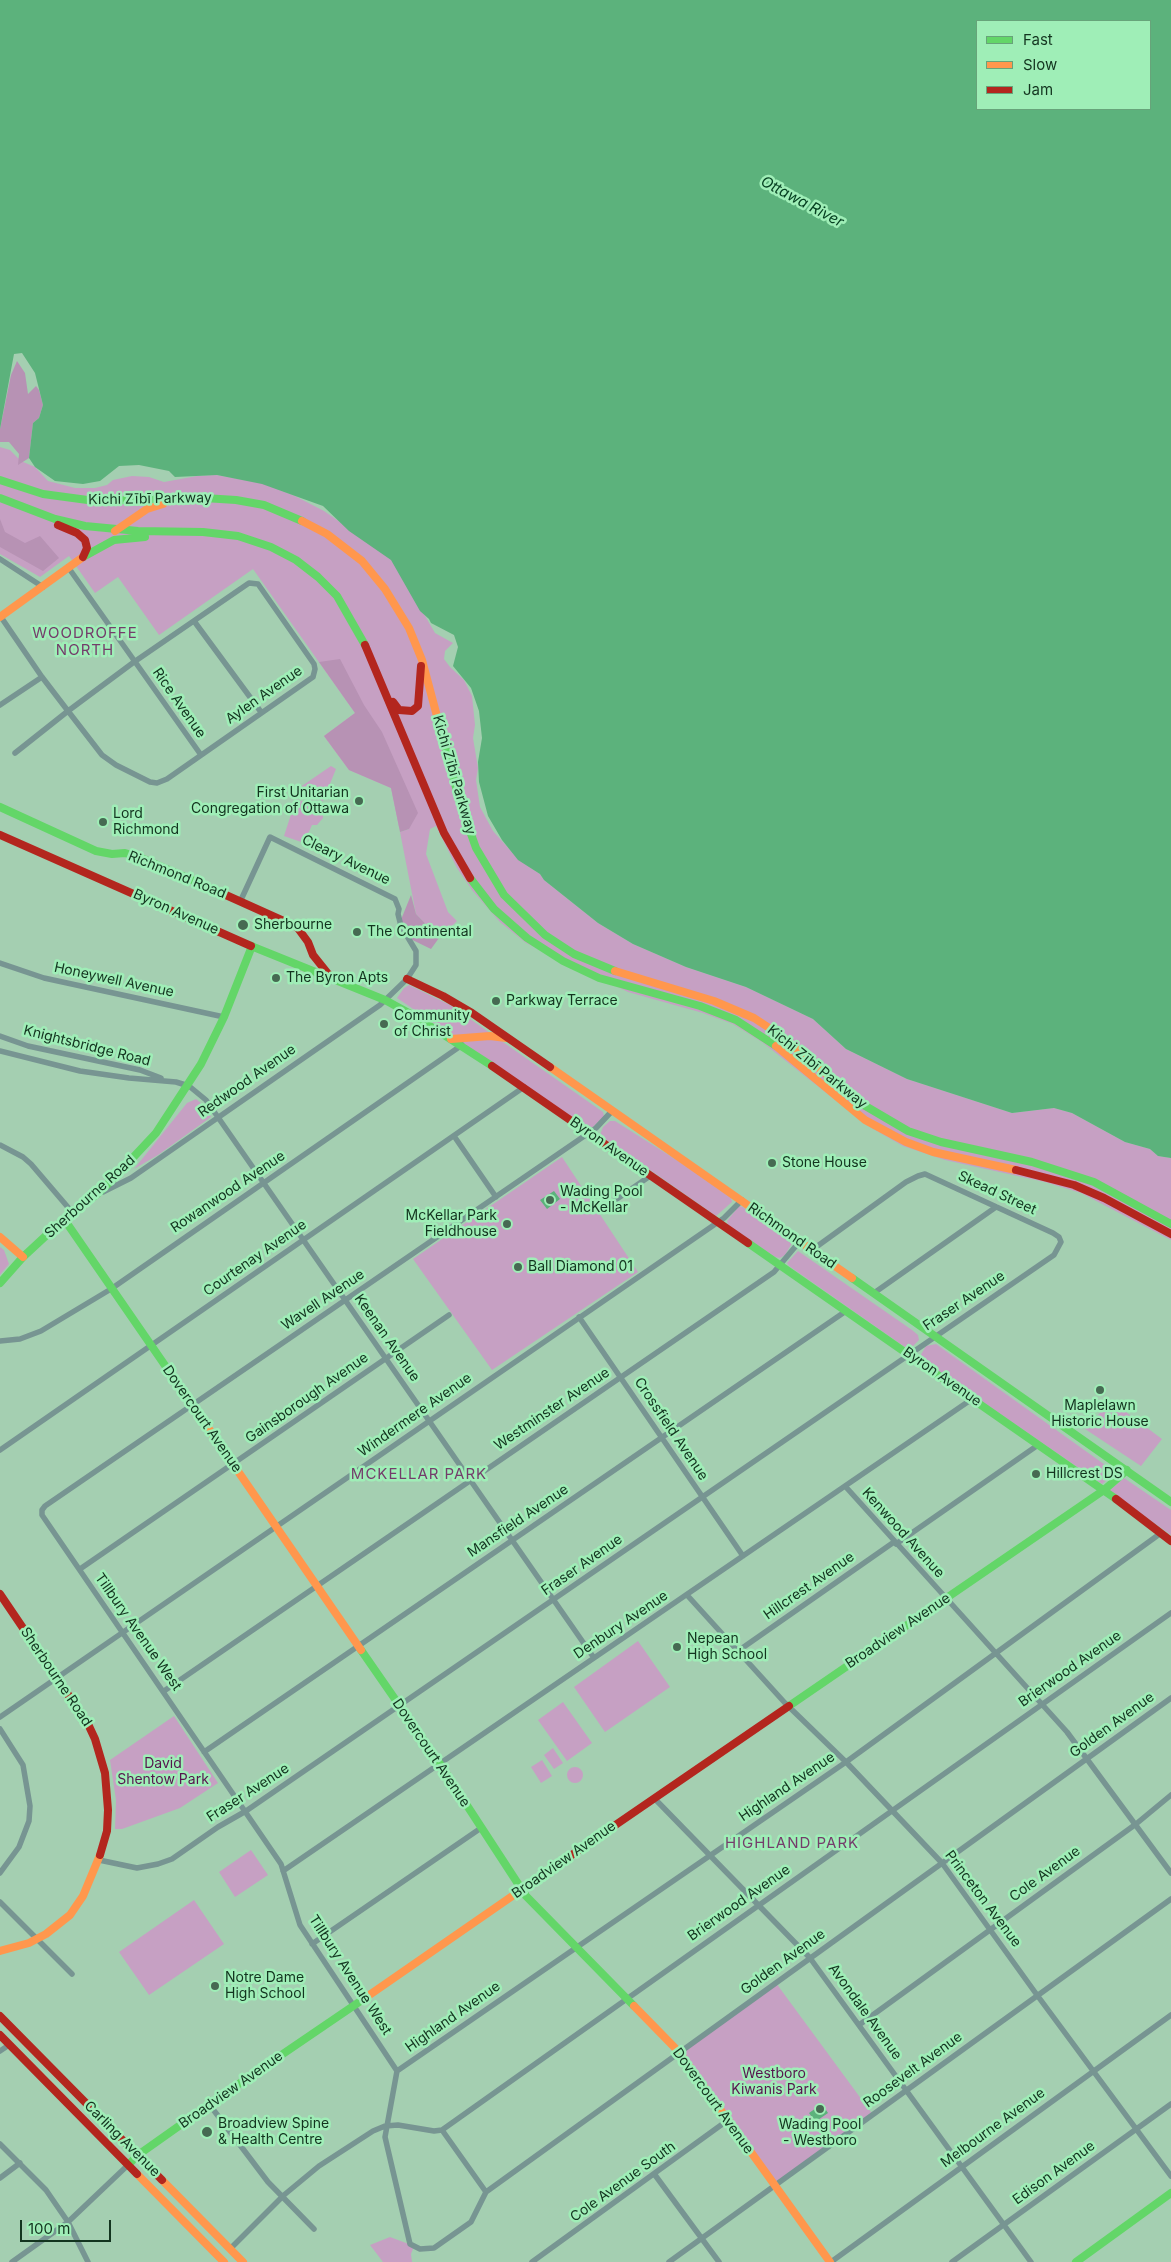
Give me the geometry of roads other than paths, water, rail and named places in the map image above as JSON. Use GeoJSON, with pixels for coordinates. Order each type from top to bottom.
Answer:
{"type":"FeatureCollection","features":[{"type":"Feature","properties":{"kind":"main road","name":"Kichi Zībī Parkway"},"geometry":{"type":"LineString","coordinates":[[0,480],[43,494],[83,500],[108,502],[204,498],[243,501],[274,509],[314,526],[343,545],[362,561],[395,602],[409,628],[422,660],[465,820],[476,848],[504,895],[550,939],[574,954],[609,969],[714,1000],[754,1018],[777,1033],[861,1104],[892,1123],[941,1142],[1032,1162],[1084,1178],[1171,1224]]}},
{"type":"Feature","properties":{"kind":"main road","name":"Kichi Zībī Parkway"},"geometry":{"type":"LineString","coordinates":[[0,498],[63,522],[117,530],[203,532],[228,535],[260,543],[284,553],[307,568],[330,588],[344,605],[361,634],[444,832],[465,871],[494,909],[539,947],[567,964],[599,978],[700,1006],[736,1020],[776,1045],[866,1120],[906,1142],[933,1152],[1034,1174],[1074,1185],[1104,1198],[1171,1234]]}},
{"type":"Feature","properties":{"kind":"main road"},"geometry":{"type":"LineString","coordinates":[[0,617],[150,507],[204,498]]}},
{"type":"Feature","properties":{"kind":"main road"},"geometry":{"type":"LineString","coordinates":[[27,509],[83,538],[87,545],[83,557]]}},
{"type":"Feature","properties":{"kind":"main road"},"geometry":{"type":"LineString","coordinates":[[83,557],[120,539],[228,535]]}},
{"type":"Feature","properties":{"kind":"main road"},"geometry":{"type":"LineString","coordinates":[[389,698],[399,710],[412,710],[418,706],[422,660]]}},
{"type":"Feature","properties":{"kind":"main road","name":"Richmond Road"},"geometry":{"type":"LineString","coordinates":[[0,807],[96,851],[112,854],[125,853],[141,858],[297,927],[308,942],[313,956]]}},
{"type":"Feature","properties":{"kind":"main road","name":"Byron Avenue"},"geometry":{"type":"LineString","coordinates":[[0,835],[252,946],[385,1000],[451,1038],[1104,1490],[1171,1541]]}},
{"type":"Feature","properties":{"kind":"main road","name":"Sherbourne Road"},"geometry":{"type":"LineString","coordinates":[[0,1283],[64,1219],[96,1195],[147,1144],[189,1086],[224,1017],[252,946]]}},
{"type":"Feature","properties":{"kind":"main road"},"geometry":{"type":"LineString","coordinates":[[303,966],[313,956],[331,977]]}},
{"type":"Feature","properties":{"kind":"main road","name":"Richmond Road"},"geometry":{"type":"LineString","coordinates":[[407,979],[450,999],[742,1200],[1171,1502]]}},
{"type":"Feature","properties":{"kind":"main road"},"geometry":{"type":"LineString","coordinates":[[451,1038],[490,1036],[508,1039]]}},
{"type":"Feature","properties":{"kind":"main road","name":"Dovercourt Avenue"},"geometry":{"type":"LineString","coordinates":[[64,1219],[318,1585],[440,1764],[522,1890],[679,2052],[830,2262]]}},
{"type":"Feature","properties":{"kind":"main road"},"geometry":{"type":"LineString","coordinates":[[0,1237],[23,1258]]}},
{"type":"Feature","properties":{"kind":"main road","name":"Broadview Avenue"},"geometry":{"type":"LineString","coordinates":[[128,2164],[209,2104],[1104,1490],[1127,1470]]}},
{"type":"Feature","properties":{"kind":"main road","name":"Sherbourne Road"},"geometry":{"type":"LineString","coordinates":[[0,1594],[88,1724],[105,1773],[108,1810],[106,1831],[99,1860],[83,1896],[70,1915],[52,1930],[36,1939],[0,1951]]}},
{"type":"Feature","properties":{"kind":"main road","name":"Carling Avenue"},"geometry":{"type":"LineString","coordinates":[[0,2016],[243,2262]]}},
{"type":"Feature","properties":{"kind":"main road","name":"Carling Avenue"},"geometry":{"type":"LineString","coordinates":[[0,2035],[224,2262]]}},
{"type":"Feature","properties":{"kind":"main road"},"geometry":{"type":"LineString","coordinates":[[1076,2262],[1171,2193]]}},
{"type":"Feature","properties":{"kind":"street"},"geometry":{"type":"LineString","coordinates":[[0,559],[36,581],[42,587]]}},
{"type":"Feature","properties":{"kind":"street","name":"Rice Avenue"},"geometry":{"type":"LineString","coordinates":[[68,568],[201,755]]}},
{"type":"Feature","properties":{"kind":"street","name":"Aylen Avenue"},"geometry":{"type":"LineString","coordinates":[[68,710],[102,755],[116,766],[150,782],[157,783],[167,779],[313,677],[315,673],[314,664],[258,584],[252,582],[246,584],[194,621]]}},
{"type":"Feature","properties":{"kind":"street"},"geometry":{"type":"LineString","coordinates":[[0,617],[42,677],[68,710]]}},
{"type":"Feature","properties":{"kind":"street"},"geometry":{"type":"LineString","coordinates":[[15,753],[68,710],[194,621],[261,712]]}},
{"type":"Feature","properties":{"kind":"street"},"geometry":{"type":"LineString","coordinates":[[0,705],[42,677]]}},
{"type":"Feature","properties":{"kind":"street","name":"Cleary Avenue"},"geometry":{"type":"LineString","coordinates":[[240,902],[270,836],[395,899],[399,909],[399,922],[417,956],[416,965],[407,979]]}},
{"type":"Feature","properties":{"kind":"street","name":"Honeywell Avenue"},"geometry":{"type":"LineString","coordinates":[[0,963],[44,978],[224,1017]]}},
{"type":"Feature","properties":{"kind":"street","name":"Redwood Avenue"},"geometry":{"type":"LineString","coordinates":[[96,1195],[131,1178],[385,1000],[407,979]]}},
{"type":"Feature","properties":{"kind":"street","name":"Knightsbridge Road"},"geometry":{"type":"LineString","coordinates":[[0,1036],[28,1046],[140,1070],[189,1086]]}},
{"type":"Feature","properties":{"kind":"street","name":"Rowanwood Avenue"},"geometry":{"type":"LineString","coordinates":[[0,1341],[20,1339],[41,1332],[111,1289],[462,1046]]}},
{"type":"Feature","properties":{"kind":"street","name":"Knightsbridge Road"},"geometry":{"type":"LineString","coordinates":[[0,1051],[80,1071],[129,1078],[168,1080]]}},
{"type":"Feature","properties":{"kind":"street","name":"Keenan Avenue"},"geometry":{"type":"LineString","coordinates":[[189,1086],[206,1100],[216,1117],[265,1183],[594,1658]]}},
{"type":"Feature","properties":{"kind":"street","name":"Courtenay Avenue"},"geometry":{"type":"LineString","coordinates":[[0,1450],[524,1087]]}},
{"type":"Feature","properties":{"kind":"street","name":"Wavell Avenue"},"geometry":{"type":"LineString","coordinates":[[45,1506],[589,1133],[612,1111]]}},
{"type":"Feature","properties":{"kind":"street"},"geometry":{"type":"LineString","coordinates":[[454,1136],[496,1197]]}},
{"type":"Feature","properties":{"kind":"street"},"geometry":{"type":"LineString","coordinates":[[0,1146],[23,1157],[31,1164],[72,1212]]}},
{"type":"Feature","properties":{"kind":"street"},"geometry":{"type":"LineString","coordinates":[[602,1210],[650,1176]]}},
{"type":"Feature","properties":{"kind":"street","name":"Skead Street"},"geometry":{"type":"LineString","coordinates":[[812,1250],[918,1176],[931,1176],[1053,1233],[1059,1237],[1061,1242]]}},
{"type":"Feature","properties":{"kind":"street","name":"Windermere Avenue"},"geometry":{"type":"LineString","coordinates":[[0,1717],[724,1218],[742,1200]]}},
{"type":"Feature","properties":{"kind":"street"},"geometry":{"type":"LineString","coordinates":[[874,1293],[996,1207]]}},
{"type":"Feature","properties":{"kind":"street","name":"Westminster Avenue"},"geometry":{"type":"LineString","coordinates":[[164,1691],[780,1266],[800,1241]]}},
{"type":"Feature","properties":{"kind":"street","name":"Fraser Avenue"},"geometry":{"type":"LineString","coordinates":[[99,1860],[137,1868],[158,1864],[172,1859],[218,1827],[246,1812],[1054,1255],[1061,1242]]}},
{"type":"Feature","properties":{"kind":"street","name":"Mansfield Avenue"},"geometry":{"type":"LineString","coordinates":[[204,1752],[846,1311]]}},
{"type":"Feature","properties":{"kind":"street","name":"Gainsborough Avenue"},"geometry":{"type":"LineString","coordinates":[[80,1570],[449,1315]]}},
{"type":"Feature","properties":{"kind":"street","name":"Crossfield Avenue"},"geometry":{"type":"LineString","coordinates":[[579,1317],[743,1556]]}},
{"type":"Feature","properties":{"kind":"street","name":"Denbury Avenue"},"geometry":{"type":"LineString","coordinates":[[283,1871],[972,1399]]}},
{"type":"Feature","properties":{"kind":"street","name":"Hillcrest Avenue"},"geometry":{"type":"LineString","coordinates":[[738,1651],[1038,1445]]}},
{"type":"Feature","properties":{"kind":"street","name":"Kenwood Avenue"},"geometry":{"type":"LineString","coordinates":[[844,1486],[1042,1704],[1088,1758],[1171,1873]]}},
{"type":"Feature","properties":{"kind":"street","name":"Tillbury Avenue West"},"geometry":{"type":"LineString","coordinates":[[45,1506],[42,1515],[281,1864],[300,1925],[397,2071]]}},
{"type":"Feature","properties":{"kind":"street","name":"Highland Avenue"},"geometry":{"type":"LineString","coordinates":[[397,2071],[846,1762],[1161,1532]]}},
{"type":"Feature","properties":{"kind":"street","name":"Princeton Avenue"},"geometry":{"type":"LineString","coordinates":[[687,1594],[788,1706],[846,1762],[942,1863],[1171,2176]]}},
{"type":"Feature","properties":{"kind":"street","name":"Brierwood Avenue"},"geometry":{"type":"LineString","coordinates":[[442,2130],[1171,1613]]}},
{"type":"Feature","properties":{"kind":"street","name":"Golden Avenue"},"geometry":{"type":"LineString","coordinates":[[386,2126],[385,2137],[410,2244],[420,2249],[434,2248],[471,2222],[486,2192],[1171,1698]]}},
{"type":"Feature","properties":{"kind":"street"},"geometry":{"type":"LineString","coordinates":[[0,1729],[23,1765],[30,1806],[29,1821],[19,1847],[0,1873]]}},
{"type":"Feature","properties":{"kind":"street","name":"Cole Avenue"},"geometry":{"type":"LineString","coordinates":[[859,2025],[1136,1824],[1171,1795]]}},
{"type":"Feature","properties":{"kind":"street","name":"Avondale Avenue"},"geometry":{"type":"LineString","coordinates":[[654,1798],[810,1958],[1031,2262]]}},
{"type":"Feature","properties":{"kind":"street"},"geometry":{"type":"LineString","coordinates":[[312,1944],[481,1828]]}},
{"type":"Feature","properties":{"kind":"street","name":"Roosevelt Avenue"},"geometry":{"type":"LineString","coordinates":[[670,2262],[1171,1899]]}},
{"type":"Feature","properties":{"kind":"street"},"geometry":{"type":"LineString","coordinates":[[0,1902],[72,1974]]}},
{"type":"Feature","properties":{"kind":"street","name":"Melbourne Avenue"},"geometry":{"type":"LineString","coordinates":[[830,2262],[1171,2015]]}},
{"type":"Feature","properties":{"kind":"street"},"geometry":{"type":"LineString","coordinates":[[0,2051],[9,2045]]}},
{"type":"Feature","properties":{"kind":"street"},"geometry":{"type":"LineString","coordinates":[[386,2126],[397,2071]]}},
{"type":"Feature","properties":{"kind":"street"},"geometry":{"type":"LineString","coordinates":[[209,2104],[268,2182],[284,2195],[314,2228]]}},
{"type":"Feature","properties":{"kind":"street","name":"Edison Avenue"},"geometry":{"type":"LineString","coordinates":[[952,2262],[1171,2104]]}},
{"type":"Feature","properties":{"kind":"street","name":"Cole Avenue South"},"geometry":{"type":"LineString","coordinates":[[532,2262],[655,2175],[728,2120]]}},
{"type":"Feature","properties":{"kind":"street"},"geometry":{"type":"LineString","coordinates":[[230,2249],[284,2195],[319,2166],[373,2131],[386,2126],[442,2130],[486,2192]]}},
{"type":"Feature","properties":{"kind":"street"},"geometry":{"type":"LineString","coordinates":[[0,2144],[46,2190],[68,2222],[88,2262]]}},
{"type":"Feature","properties":{"kind":"street"},"geometry":{"type":"LineString","coordinates":[[0,2178],[20,2164]]}},
{"type":"Feature","properties":{"kind":"street","name":"Broadview Avenue"},"geometry":{"type":"LineString","coordinates":[[12,2262],[68,2222],[128,2164]]}},
{"type":"Feature","properties":{"kind":"street"},"geometry":{"type":"LineString","coordinates":[[655,2175],[719,2262]]}},
{"type":"Feature","properties":{"kind":"water","name":"Ottawa River"},"geometry":{"type":"Polygon","coordinates":[[[0,0],[1171,0],[1171,1158],[1158,1156],[1150,1149],[1125,1142],[1072,1113],[1054,1108],[1012,1113],[907,1079],[846,1049],[813,1019],[746,987],[686,967],[633,944],[598,923],[544,880],[540,874],[518,860],[502,840],[488,816],[479,782],[478,762],[482,738],[479,711],[471,688],[453,666],[458,647],[454,635],[431,623],[420,611],[391,560],[349,531],[323,506],[262,484],[217,475],[175,477],[169,471],[139,465],[119,466],[100,481],[83,484],[55,481],[35,467],[29,458],[33,423],[39,418],[43,405],[35,373],[22,353],[14,354],[0,429],[0,0]]]}},
{"type":"Feature","properties":{"kind":"water","name":"Wading Pool - McKellar"},"geometry":{"type":"Polygon","coordinates":[[[554,1191],[560,1199],[547,1209],[540,1200],[554,1191]]]}},
{"type":"Feature","properties":{"kind":"water","name":"Wading Pool - Westboro"},"geometry":{"type":"Polygon","coordinates":[[[822,2104],[828,2113],[815,2122],[809,2113],[822,2104]]]}},
{"type":"Feature","properties":{"kind":"place","name":"First Unitarian Congregation of Ottawa"},"geometry":{"type":"Point","coordinates":[359,801]}},
{"type":"Feature","properties":{"kind":"place","name":"Lord Richmond"},"geometry":{"type":"Point","coordinates":[103,822]}},
{"type":"Feature","properties":{"kind":"place","name":"Sherbourne"},"geometry":{"type":"Point","coordinates":[243,925]}},
{"type":"Feature","properties":{"kind":"place","name":"The Continental"},"geometry":{"type":"Point","coordinates":[357,932]}},
{"type":"Feature","properties":{"kind":"place","name":"The Byron Apts"},"geometry":{"type":"Point","coordinates":[276,978]}},
{"type":"Feature","properties":{"kind":"place","name":"Parkway Terrace"},"geometry":{"type":"Point","coordinates":[496,1001]}},
{"type":"Feature","properties":{"kind":"place","name":"Community of Christ"},"geometry":{"type":"Point","coordinates":[384,1024]}},
{"type":"Feature","properties":{"kind":"place","name":"Stone House"},"geometry":{"type":"Point","coordinates":[772,1163]}},
{"type":"Feature","properties":{"kind":"place","name":"Wading Pool - McKellar"},"geometry":{"type":"Point","coordinates":[550,1200]}},
{"type":"Feature","properties":{"kind":"place","name":"McKellar Park Fieldhouse"},"geometry":{"type":"Point","coordinates":[507,1224]}},
{"type":"Feature","properties":{"kind":"place","name":"Ball Diamond 01"},"geometry":{"type":"Point","coordinates":[518,1267]}},
{"type":"Feature","properties":{"kind":"place","name":"Maplelawn Historic House"},"geometry":{"type":"Point","coordinates":[1100,1390]}},
{"type":"Feature","properties":{"kind":"place","name":"Hillcrest DS"},"geometry":{"type":"Point","coordinates":[1036,1474]}},
{"type":"Feature","properties":{"kind":"place","name":"Nepean High School"},"geometry":{"type":"Point","coordinates":[677,1647]}},
{"type":"Feature","properties":{"kind":"place","name":"Notre Dame High School"},"geometry":{"type":"Point","coordinates":[215,1986]}},
{"type":"Feature","properties":{"kind":"place","name":"Wading Pool - Westboro"},"geometry":{"type":"Point","coordinates":[820,2109]}},
{"type":"Feature","properties":{"kind":"place","name":"Broadview Spine & Health Centre"},"geometry":{"type":"Point","coordinates":[207,2132]}},
{"type":"Feature","properties":{"kind":"district","name":"WOODROFFE NORTH"},"geometry":{"type":"Point","coordinates":[85,642]}},
{"type":"Feature","properties":{"kind":"district","name":"MCKELLAR PARK"},"geometry":{"type":"Point","coordinates":[419,1474]}},
{"type":"Feature","properties":{"kind":"district","name":"HIGHLAND PARK"},"geometry":{"type":"Point","coordinates":[792,1843]}},
{"type":"Feature","properties":{"kind":"park label","name":"David Shentow Park"},"geometry":{"type":"Point","coordinates":[163,1772]}},
{"type":"Feature","properties":{"kind":"park label","name":"Westboro Kiwanis Park"},"geometry":{"type":"Point","coordinates":[774,2082]}}]}
